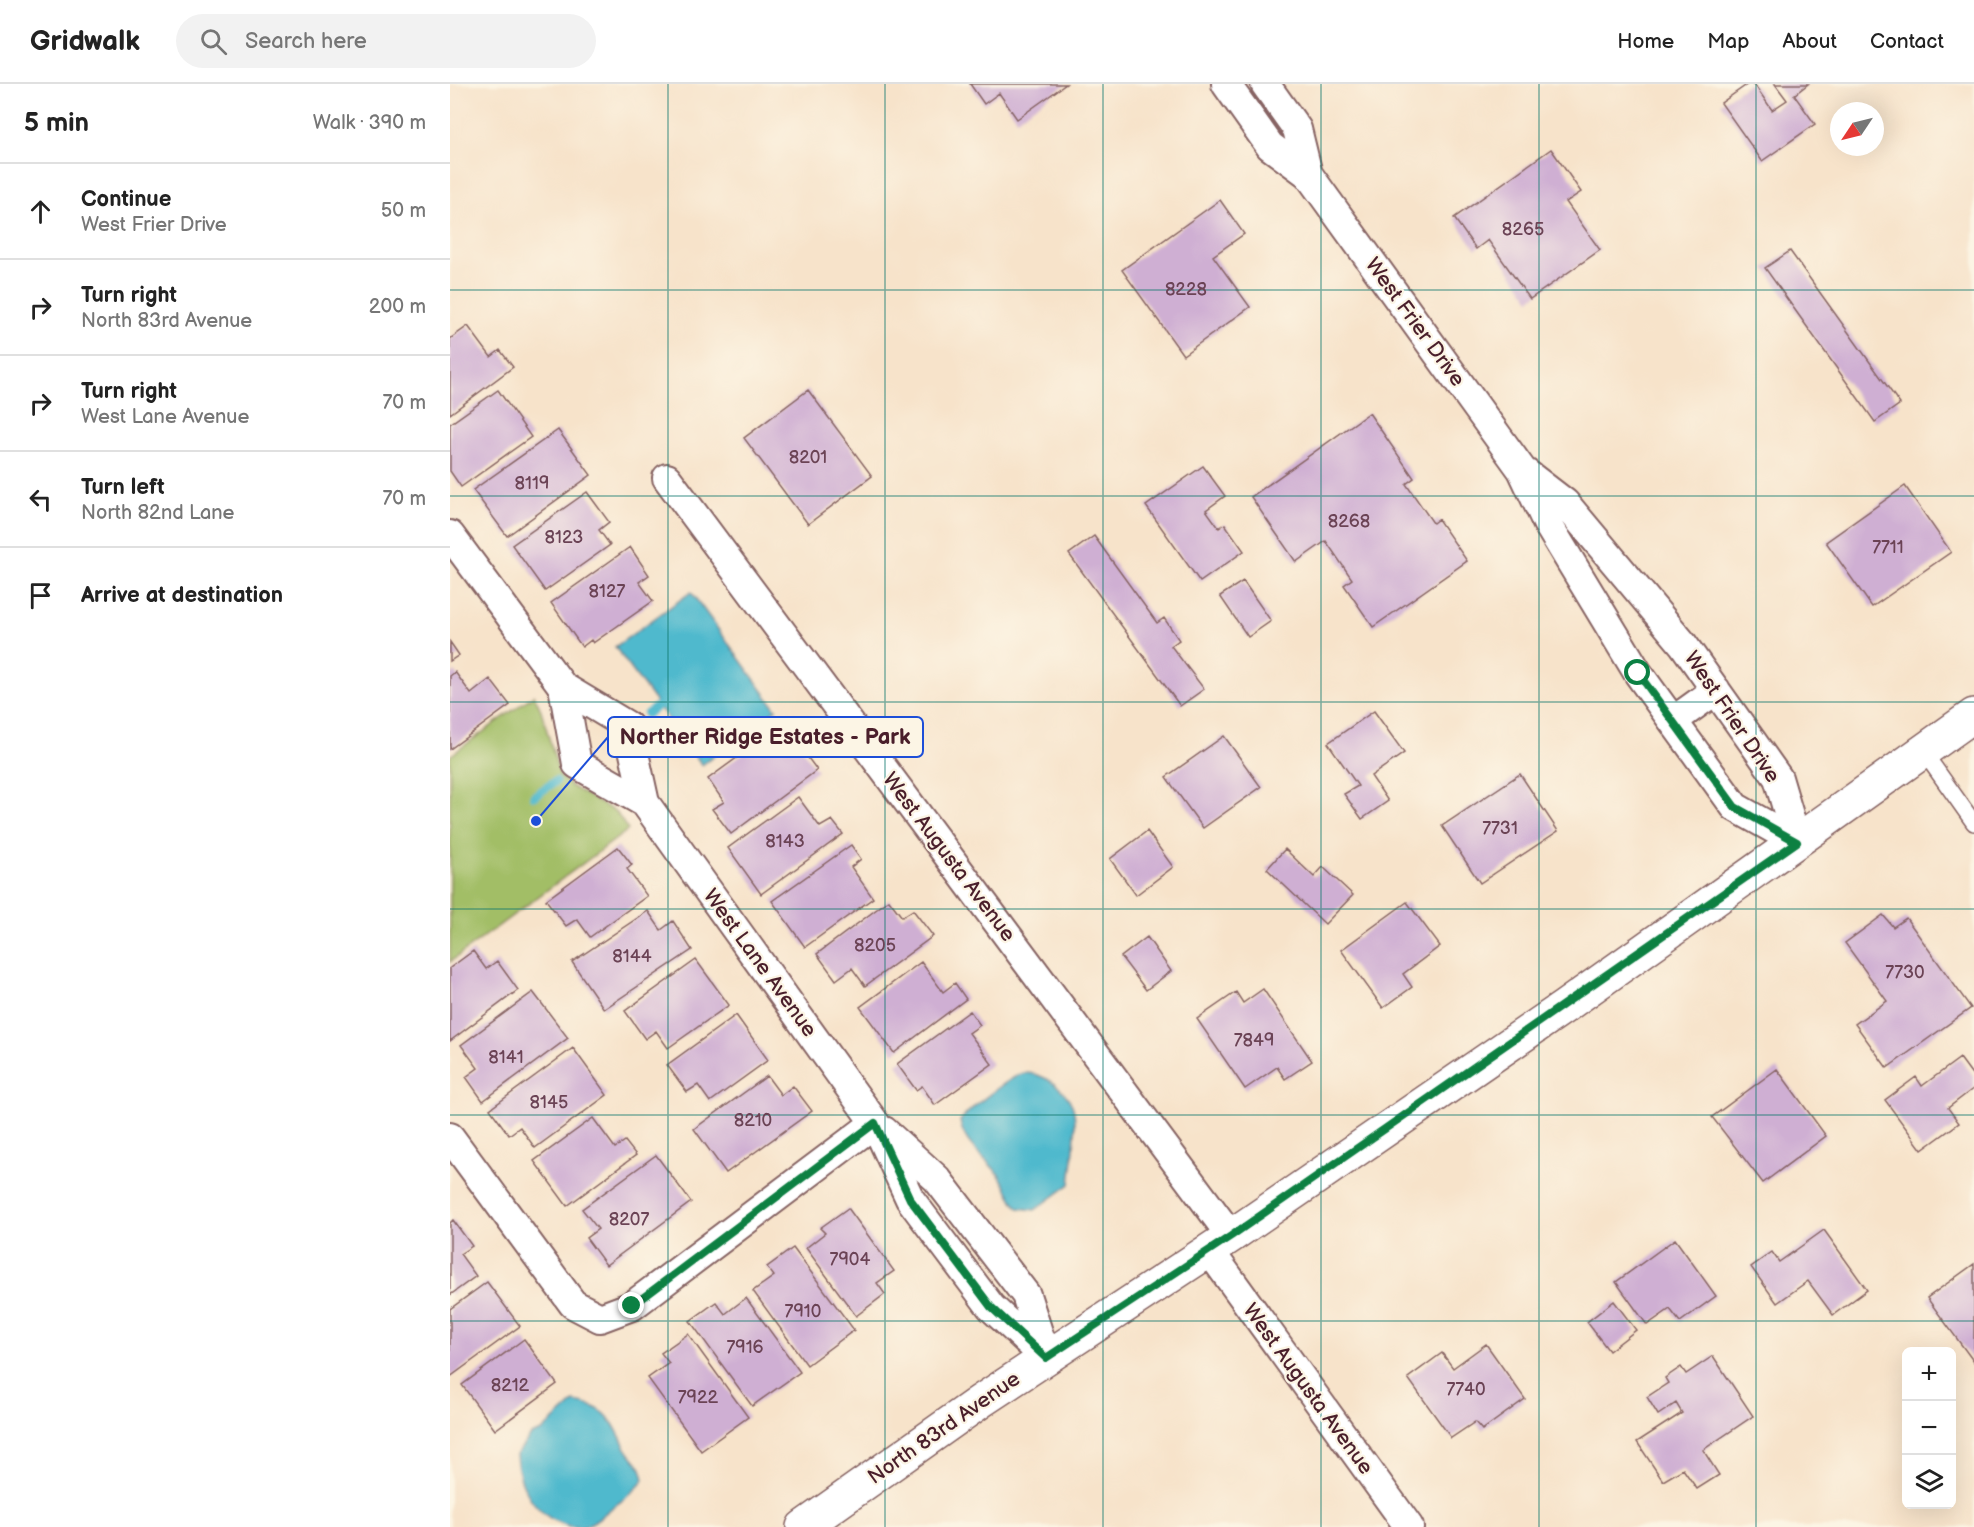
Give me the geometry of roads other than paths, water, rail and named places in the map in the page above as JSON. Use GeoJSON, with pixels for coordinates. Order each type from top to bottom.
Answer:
{"type":"FeatureCollection","features":[{"type":"Feature","properties":{"kind":"main road","name":"North 83rd Avenue"},"geometry":{"type":"LineString","coordinates":[[803,1527],[981,1401],[1220,1243],[1797,842],[1974,715]]}},
{"type":"Feature","properties":{"kind":"street","name":"West Frier Drive"},"geometry":{"type":"LineString","coordinates":[[1226,84],[1270,146],[1308,174],[1522,470],[1546,523],[1638,673],[1735,807],[1797,842]]}},
{"type":"Feature","properties":{"kind":"street","name":"West Frier Drive"},"geometry":{"type":"LineString","coordinates":[[1265,84],[1298,129],[1308,174]]}},
{"type":"Feature","properties":{"kind":"street","name":"West Frier Drive"},"geometry":{"type":"LineString","coordinates":[[1522,470],[1565,503],[1683,645],[1778,778],[1797,842]]}},
{"type":"Feature","properties":{"kind":"street","name":"West Augusta Avenue"},"geometry":{"type":"LineString","coordinates":[[667,478],[1220,1243],[1408,1527]]}},
{"type":"Feature","properties":{"kind":"street","name":"West Lane Avenue"},"geometry":{"type":"LineString","coordinates":[[450,535],[563,687],[628,726],[645,803],[875,1123],[910,1199],[928,1224],[991,1307],[1046,1358]]}},
{"type":"Feature","properties":{"kind":"street","name":"West Lane Avenue"},"geometry":{"type":"LineString","coordinates":[[563,687],[578,764],[645,803]]}},
{"type":"Feature","properties":{"kind":"street"},"geometry":{"type":"LineString","coordinates":[[1673,722],[1716,690]]}},
{"type":"Feature","properties":{"kind":"street"},"geometry":{"type":"LineString","coordinates":[[450,1137],[573,1304],[600,1318],[632,1306],[875,1123]]}},
{"type":"Feature","properties":{"kind":"street","name":"West Lane Avenue"},"geometry":{"type":"LineString","coordinates":[[875,1123],[938,1179],[1026,1295],[1046,1358]]}},
{"type":"Feature","properties":{"kind":"street"},"geometry":{"type":"LineString","coordinates":[[928,1224],[956,1203]]}},
{"type":"Feature","properties":{"kind":"lane"},"geometry":{"type":"LineString","coordinates":[[1923,751],[1974,823]]}},
{"type":"Feature","properties":{"kind":"water"},"geometry":{"type":"Polygon","coordinates":[[[691,592],[776,709],[702,765],[615,647],[691,592]]]}},
{"type":"Feature","properties":{"kind":"water"},"geometry":{"type":"Polygon","coordinates":[[[1024,1073],[1045,1078],[1064,1092],[1072,1105],[1075,1121],[1070,1184],[1035,1210],[1018,1208],[999,1175],[970,1144],[960,1121],[990,1094],[1024,1073]]]}},
{"type":"Feature","properties":{"kind":"water"},"geometry":{"type":"Polygon","coordinates":[[[574,1402],[595,1407],[608,1416],[629,1453],[639,1465],[644,1480],[622,1501],[582,1527],[555,1521],[535,1504],[522,1481],[516,1455],[531,1435],[542,1431],[574,1402]]]}},
{"type":"Feature","properties":{"kind":"waterway"},"geometry":{"type":"LineString","coordinates":[[647,714],[667,699]]}},
{"type":"Feature","properties":{"kind":"waterway"},"geometry":{"type":"LineString","coordinates":[[534,796],[556,781]]}},
{"type":"Feature","properties":{"kind":"place","name":"Norther Ridge Estates - Park"},"geometry":{"type":"Point","coordinates":[536,821]}}]}
